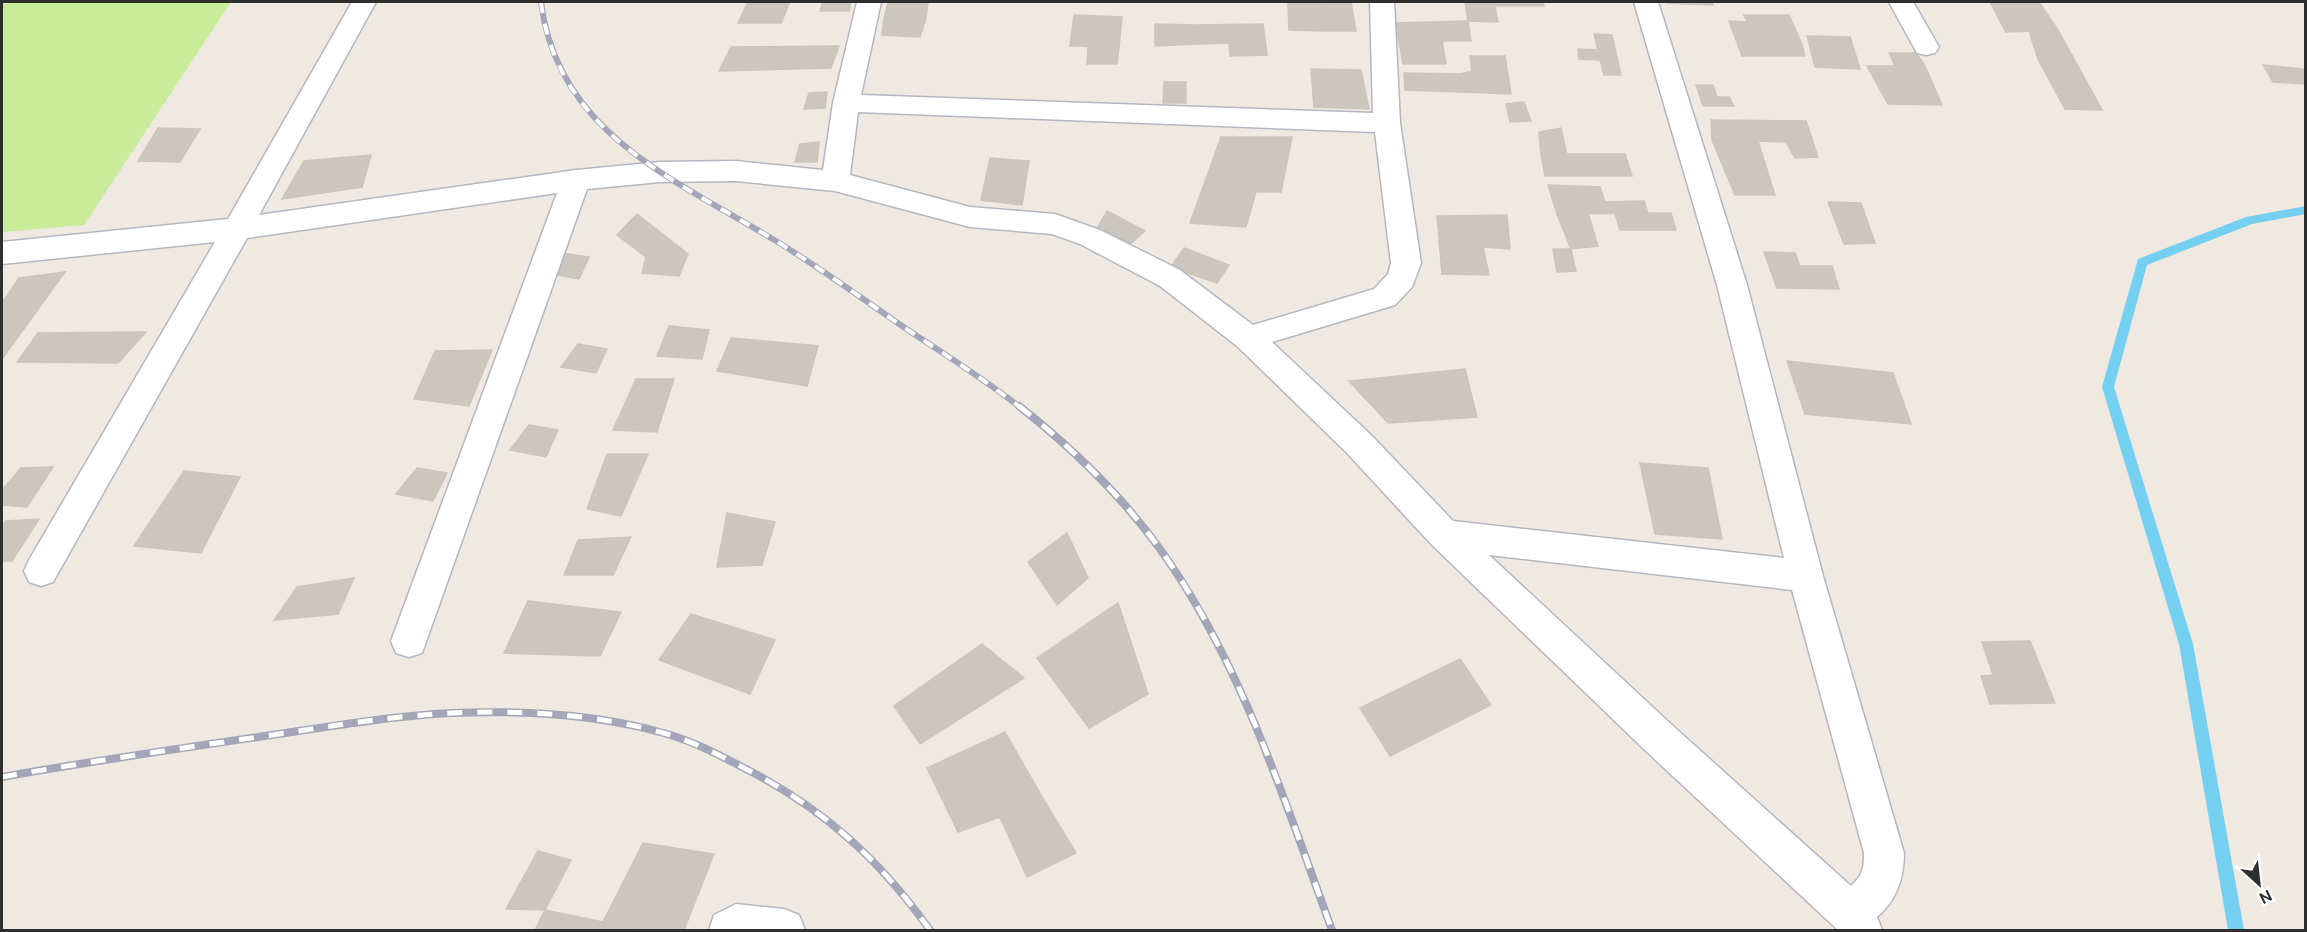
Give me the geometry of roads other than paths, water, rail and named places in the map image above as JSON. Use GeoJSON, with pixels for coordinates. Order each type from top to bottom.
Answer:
{"type":"FeatureCollection","features":[{"type":"Feature","properties":{"kind":"street"},"geometry":{"type":"LineString","coordinates":[[41,572],[76,514],[138,400],[160,368],[364,2]]}},
{"type":"Feature","properties":{"kind":"street"},"geometry":{"type":"LineString","coordinates":[[834,181],[846,103],[869,2]]}},
{"type":"Feature","properties":{"kind":"street"},"geometry":{"type":"LineString","coordinates":[[1248,338],[1384,297],[1401,279],[1406,263],[1387,123],[1382,2]]}},
{"type":"Feature","properties":{"kind":"street"},"geometry":{"type":"LineString","coordinates":[[2,253],[236,229],[576,180],[660,172],[780,174],[834,181],[970,217],[1054,224],[1090,237],[1170,278],[1248,338],[1359,444],[1444,535],[1856,921],[1875,893],[1884,873],[1884,853],[1806,576],[1732,285],[1646,2]]}},
{"type":"Feature","properties":{"kind":"street"},"geometry":{"type":"LineString","coordinates":[[1901,2],[1926,47]]}},
{"type":"Feature","properties":{"kind":"street"},"geometry":{"type":"LineString","coordinates":[[846,103],[1387,123]]}},
{"type":"Feature","properties":{"kind":"street"},"geometry":{"type":"LineString","coordinates":[[409,640],[576,180]]}},
{"type":"Feature","properties":{"kind":"street"},"geometry":{"type":"LineString","coordinates":[[1444,535],[1806,576]]}},
{"type":"Feature","properties":{"kind":"street"},"geometry":{"type":"LineString","coordinates":[[729,930],[736,925],[784,930]]}},
{"type":"Feature","properties":{"kind":"waterway"},"geometry":{"type":"LineString","coordinates":[[2236,930],[2186,644],[2108,387],[2142,262],[2250,220],[2306,210]]}},
{"type":"Feature","properties":{"kind":"railway"},"geometry":{"type":"LineString","coordinates":[[541,2],[552,50],[573,90],[601,124],[635,154],[672,180],[806,260],[1021,408]]}},
{"type":"Feature","properties":{"kind":"railway"},"geometry":{"type":"LineString","coordinates":[[1019,406],[1076,455],[1112,491],[1145,529],[1189,593],[1215,638],[1259,734],[1332,930]]}},
{"type":"Feature","properties":{"kind":"railway"},"geometry":{"type":"LineString","coordinates":[[2,777],[407,716],[506,712],[561,715],[614,722],[667,734],[698,745],[774,784],[800,801],[825,819],[870,858],[911,904],[930,930]]}}]}
